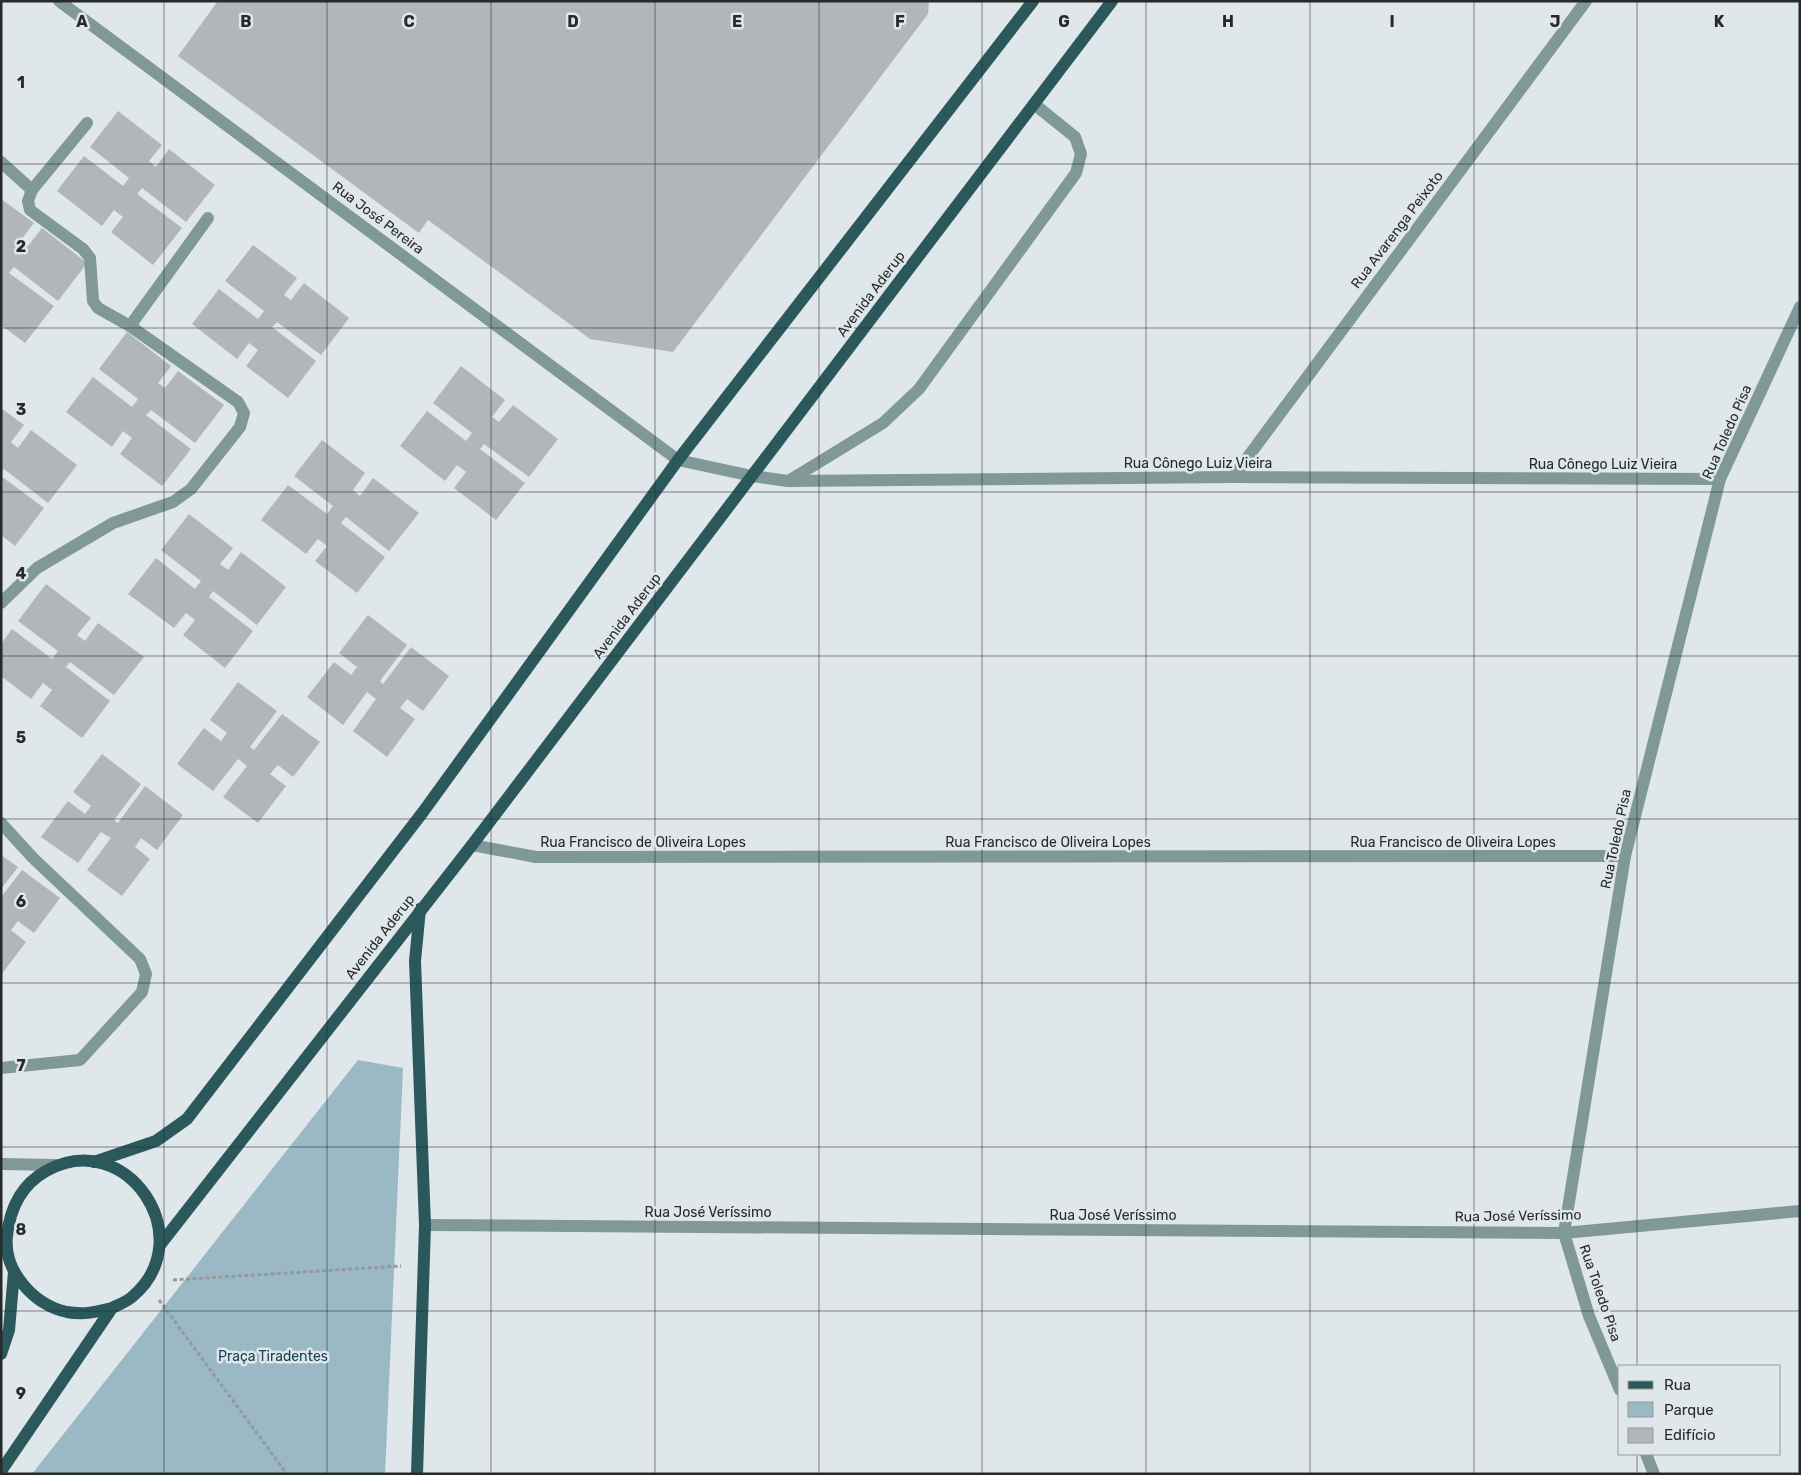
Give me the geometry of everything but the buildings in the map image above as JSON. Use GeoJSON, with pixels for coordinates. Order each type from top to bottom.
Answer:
{"type":"FeatureCollection","features":[{"type":"Feature","properties":{"kind":"main road","name":"Avenida Aderup"},"geometry":{"type":"LineString","coordinates":[[94,1162],[156,1141],[188,1119],[423,812],[678,460],[1033,1]]}},
{"type":"Feature","properties":{"kind":"main road","name":"Avenida Aderup"},"geometry":{"type":"LineString","coordinates":[[160,1245],[420,908],[472,845],[1112,1]]}},
{"type":"Feature","properties":{"kind":"main road"},"geometry":{"type":"LineString","coordinates":[[417,1474],[425,1225],[420,1061],[414,961],[420,908]]}},
{"type":"Feature","properties":{"kind":"main road","name":"Avenida Aderup"},"geometry":{"type":"LineString","coordinates":[[76,1161],[94,1162],[116,1168],[136,1182],[150,1200],[156,1214],[160,1245],[156,1264],[146,1282],[131,1298],[112,1308],[90,1314],[67,1312],[46,1304],[27,1290],[14,1272],[4,1241],[9,1216],[19,1194],[36,1177],[57,1165],[76,1161]]}},
{"type":"Feature","properties":{"kind":"main road","name":"Avenida Aderup"},"geometry":{"type":"LineString","coordinates":[[1,1354],[9,1330],[14,1272]]}},
{"type":"Feature","properties":{"kind":"main road","name":"Avenida Aderup"},"geometry":{"type":"LineString","coordinates":[[1,1471],[112,1308]]}},
{"type":"Feature","properties":{"kind":"street","name":"Rua José Pereira"},"geometry":{"type":"LineString","coordinates":[[59,1],[678,460]]}},
{"type":"Feature","properties":{"kind":"street","name":"Rua Avarenga Peixoto"},"geometry":{"type":"LineString","coordinates":[[1233,477],[1586,1]]}},
{"type":"Feature","properties":{"kind":"street"},"geometry":{"type":"LineString","coordinates":[[788,481],[884,423],[919,388],[1076,173],[1082,154],[1075,137],[1034,104]]}},
{"type":"Feature","properties":{"kind":"street"},"geometry":{"type":"LineString","coordinates":[[1,603],[37,568],[113,522],[173,502],[191,489],[240,427],[244,413],[238,402],[130,326],[98,308],[92,301],[90,258],[83,249],[30,210],[28,201],[32,190],[87,123]]}},
{"type":"Feature","properties":{"kind":"street"},"geometry":{"type":"LineString","coordinates":[[1,162],[32,190]]}},
{"type":"Feature","properties":{"kind":"street"},"geometry":{"type":"LineString","coordinates":[[130,326],[208,218]]}},
{"type":"Feature","properties":{"kind":"street","name":"Rua Toledo Pisa"},"geometry":{"type":"LineString","coordinates":[[1618,1385],[1589,1316],[1564,1233],[1625,856],[1720,479],[1800,307]]}},
{"type":"Feature","properties":{"kind":"street","name":"Rua Cônego Luiz Vieira"},"geometry":{"type":"LineString","coordinates":[[678,460],[752,476],[788,481],[1233,477],[1720,479]]}},
{"type":"Feature","properties":{"kind":"street"},"geometry":{"type":"LineString","coordinates":[[1,823],[33,858],[140,959],[146,974],[142,992],[80,1060],[4,1066]]}},
{"type":"Feature","properties":{"kind":"street","name":"Rua Francisco de Oliveira Lopes"},"geometry":{"type":"LineString","coordinates":[[472,845],[536,857],[1625,856]]}},
{"type":"Feature","properties":{"kind":"street"},"geometry":{"type":"LineString","coordinates":[[1,1164],[57,1165]]}},
{"type":"Feature","properties":{"kind":"street","name":"Rua José Veríssimo"},"geometry":{"type":"LineString","coordinates":[[425,1225],[1564,1233],[1800,1211]]}},
{"type":"Feature","properties":{"kind":"street"},"geometry":{"type":"LineString","coordinates":[[1646,1455],[1654,1474]]}},
{"type":"Feature","properties":{"kind":"path"},"geometry":{"type":"LineString","coordinates":[[146,1282],[424,1265]]}},
{"type":"Feature","properties":{"kind":"path"},"geometry":{"type":"LineString","coordinates":[[146,1282],[287,1474]]}},
{"type":"Feature","properties":{"kind":"green space","name":"Praça Tiradentes"},"geometry":{"type":"Polygon","coordinates":[[[358,1060],[403,1068],[385,1474],[32,1474],[358,1060]]]}}]}
